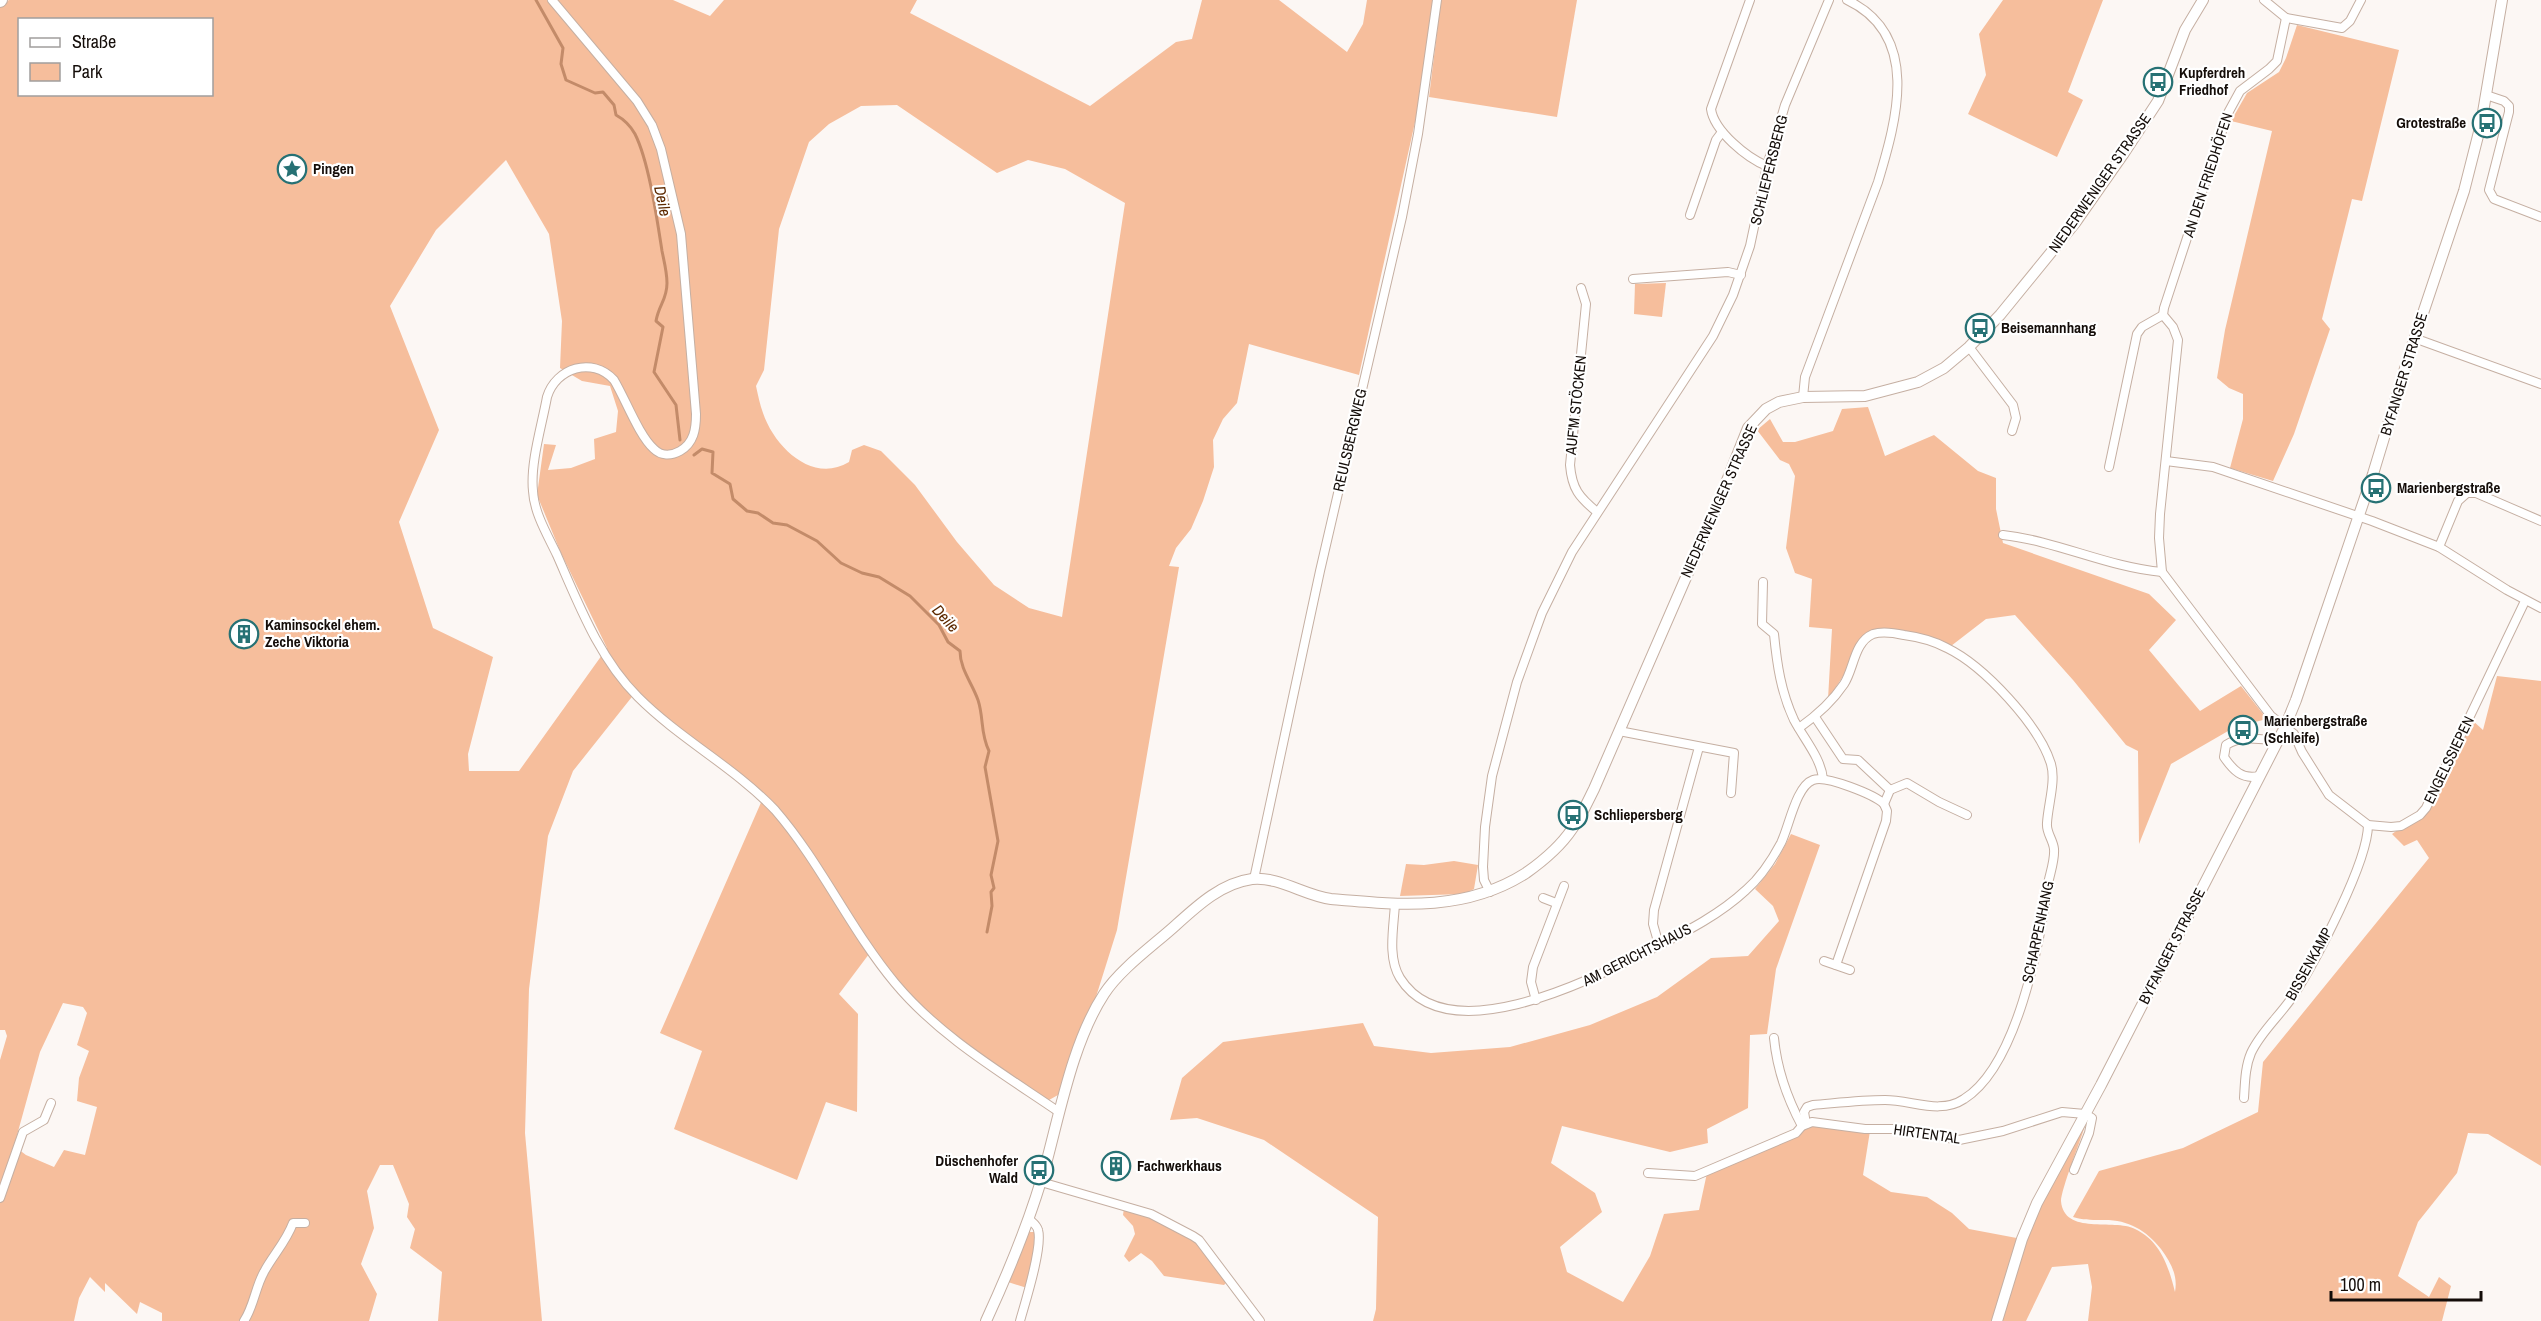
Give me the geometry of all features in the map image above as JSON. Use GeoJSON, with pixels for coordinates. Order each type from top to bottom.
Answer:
{"type":"FeatureCollection","features":[{"type":"Feature","properties":{"kind":"street"},"geometry":{"type":"LineString","coordinates":[[552,0],[637,101],[652,125],[661,149],[681,234],[696,414],[694,434],[687,446],[674,454],[661,454],[650,445],[614,380],[606,372],[586,366],[570,371],[559,378],[547,397],[532,481],[534,502],[550,540],[593,633],[619,675],[645,703],[753,788],[775,810],[887,973],[912,1001],[963,1045],[1059,1112]]}},
{"type":"Feature","properties":{"kind":"street","name":"REULSBERGWEG"},"geometry":{"type":"LineString","coordinates":[[1254,879],[1320,571],[1402,217],[1418,134],[1437,0]]}},
{"type":"Feature","properties":{"kind":"street"},"geometry":{"type":"LineString","coordinates":[[1750,0],[1711,109],[1713,121],[1722,132],[1757,162],[1767,166]]}},
{"type":"Feature","properties":{"kind":"street","name":"SCHLIEPERSBERG"},"geometry":{"type":"LineString","coordinates":[[1490,892],[1483,874],[1485,827],[1492,776],[1517,682],[1555,583],[1596,512],[1667,409],[1713,336],[1741,274],[1757,219],[1767,166],[1785,105],[1829,0]]}},
{"type":"Feature","properties":{"kind":"street"},"geometry":{"type":"LineString","coordinates":[[1803,397],[1805,377],[1878,182],[1888,151],[1894,117],[1897,70],[1890,39],[1872,15],[1847,0]]}},
{"type":"Feature","properties":{"kind":"street","name":"NIEDERWENIGER STRASSE"},"geometry":{"type":"LineString","coordinates":[[1254,879],[1266,880],[1320,898],[1395,903],[1442,903],[1490,892],[1533,868],[1566,837],[1594,789],[1714,513],[1748,428],[1770,406],[1803,397],[1845,398],[1892,391],[1918,382],[1944,368],[1969,347],[2000,315],[2075,223],[2124,153],[2158,101],[2185,30],[2203,0]]}},
{"type":"Feature","properties":{"kind":"street"},"geometry":{"type":"LineString","coordinates":[[2264,0],[2286,18],[2342,28],[2350,21],[2361,0]]}},
{"type":"Feature","properties":{"kind":"street","name":"BYFANGER STRASSE"},"geometry":{"type":"LineString","coordinates":[[1997,1321],[2028,1220],[2285,727],[2359,517],[2414,338],[2464,191],[2481,124],[2502,0]]}},
{"type":"Feature","properties":{"kind":"street","name":"AN DEN FRIEDHÖFEN"},"geometry":{"type":"LineString","coordinates":[[2163,315],[2228,113],[2240,91],[2277,61],[2286,18]]}},
{"type":"Feature","properties":{"kind":"street"},"geometry":{"type":"LineString","coordinates":[[2486,95],[2504,101],[2509,106],[2489,190],[2494,199],[2541,217]]}},
{"type":"Feature","properties":{"kind":"street"},"geometry":{"type":"LineString","coordinates":[[1690,215],[1716,140],[1722,132]]}},
{"type":"Feature","properties":{"kind":"street"},"geometry":{"type":"LineString","coordinates":[[1633,279],[1728,272],[1741,274]]}},
{"type":"Feature","properties":{"kind":"street","name":"AUF'M STÖCKEN"},"geometry":{"type":"LineString","coordinates":[[1581,288],[1586,304],[1571,454],[1571,481],[1576,492],[1596,512]]}},
{"type":"Feature","properties":{"kind":"street"},"geometry":{"type":"LineString","coordinates":[[2109,467],[2137,334],[2142,327],[2163,315],[2174,327],[2178,340],[2159,530],[2162,572],[2271,716],[2294,734],[2302,752],[2329,795],[2368,825]]}},
{"type":"Feature","properties":{"kind":"street"},"geometry":{"type":"LineString","coordinates":[[2414,338],[2541,384]]}},
{"type":"Feature","properties":{"kind":"street"},"geometry":{"type":"LineString","coordinates":[[1969,347],[2013,405],[2016,418],[2012,431]]}},
{"type":"Feature","properties":{"kind":"street"},"geometry":{"type":"LineString","coordinates":[[2166,461],[2213,467],[2439,547],[2525,601],[2541,608]]}},
{"type":"Feature","properties":{"kind":"street"},"geometry":{"type":"LineString","coordinates":[[2439,547],[2458,501],[2467,493],[2476,493],[2541,521]]}},
{"type":"Feature","properties":{"kind":"street"},"geometry":{"type":"LineString","coordinates":[[2003,535],[2046,544],[2140,570],[2162,572]]}},
{"type":"Feature","properties":{"kind":"street"},"geometry":{"type":"LineString","coordinates":[[1763,582],[1762,624],[1774,634],[1779,679],[1799,728],[1822,769],[1823,779],[1873,796],[1884,804],[1887,811],[1886,821],[1836,965]]}},
{"type":"Feature","properties":{"kind":"street","name":"ENGELSSIEPEN"},"geometry":{"type":"LineString","coordinates":[[2368,825],[2401,826],[2420,815],[2426,808],[2525,601]]}},
{"type":"Feature","properties":{"kind":"street","name":"SCHARPENHANG"},"geometry":{"type":"LineString","coordinates":[[1804,1125],[1804,1113],[1807,1107],[1813,1105],[1885,1100],[1940,1107],[1964,1099],[1987,1078],[1998,1061],[2024,994],[2044,917],[2054,850],[2047,824],[2052,767],[2034,731],[2003,693],[1968,661],[1948,648],[1916,636],[1873,634],[1860,646],[1843,685],[1815,717]]}},
{"type":"Feature","properties":{"kind":"street"},"geometry":{"type":"LineString","coordinates":[[1799,728],[1815,717],[1843,759],[1858,760],[1890,790]]}},
{"type":"Feature","properties":{"kind":"street"},"geometry":{"type":"LineString","coordinates":[[1619,731],[1734,753],[1731,794]]}},
{"type":"Feature","properties":{"kind":"street"},"geometry":{"type":"LineString","coordinates":[[2259,776],[2246,777],[2238,773],[2224,757],[2226,745],[2234,740],[2248,737],[2278,741]]}},
{"type":"Feature","properties":{"kind":"street"},"geometry":{"type":"LineString","coordinates":[[1659,945],[1653,924],[1654,910],[1699,747]]}},
{"type":"Feature","properties":{"kind":"street","name":"AM GERICHTSHAUS"},"geometry":{"type":"LineString","coordinates":[[1395,903],[1393,954],[1395,968],[1406,986],[1416,996],[1432,1005],[1485,1010],[1536,1000],[1574,987],[1659,945],[1708,918],[1733,901],[1754,883],[1780,845],[1805,785],[1814,779],[1823,779]]}},
{"type":"Feature","properties":{"kind":"street"},"geometry":{"type":"LineString","coordinates":[[1884,804],[1890,790],[1907,783],[1967,815]]}},
{"type":"Feature","properties":{"kind":"street","name":"BISSENKAMP"},"geometry":{"type":"LineString","coordinates":[[2244,1098],[2246,1066],[2251,1053],[2296,992],[2337,914],[2366,843],[2368,825]]}},
{"type":"Feature","properties":{"kind":"street"},"geometry":{"type":"LineString","coordinates":[[986,1321],[1012,1264],[1029,1219],[1059,1112],[1092,1015],[1110,985],[1204,901],[1223,889],[1254,879]]}},
{"type":"Feature","properties":{"kind":"street"},"geometry":{"type":"LineString","coordinates":[[1536,1000],[1531,982],[1532,972],[1564,886]]}},
{"type":"Feature","properties":{"kind":"street"},"geometry":{"type":"LineString","coordinates":[[1543,898],[1556,903]]}},
{"type":"Feature","properties":{"kind":"street"},"geometry":{"type":"LineString","coordinates":[[1824,961],[1850,970]]}},
{"type":"Feature","properties":{"kind":"street"},"geometry":{"type":"LineString","coordinates":[[1648,1173],[1684,1177],[1708,1172],[1796,1133],[1804,1125],[1788,1097],[1779,1073],[1773,1038]]}},
{"type":"Feature","properties":{"kind":"street"},"geometry":{"type":"LineString","coordinates":[[0,1198],[24,1130],[45,1119],[51,1103]]}},
{"type":"Feature","properties":{"kind":"street","name":"HIRTENTAL"},"geometry":{"type":"LineString","coordinates":[[1804,1125],[1812,1122],[1865,1129],[1902,1129],[1959,1140],[2003,1131],[2062,1112],[2085,1114]]}},
{"type":"Feature","properties":{"kind":"street"},"geometry":{"type":"LineString","coordinates":[[2074,1170],[2089,1133],[2092,1118],[2085,1114]]}},
{"type":"Feature","properties":{"kind":"street"},"geometry":{"type":"LineString","coordinates":[[1041,1182],[1151,1215],[1188,1232],[1199,1240],[1260,1321]]}},
{"type":"Feature","properties":{"kind":"street"},"geometry":{"type":"LineString","coordinates":[[1020,1321],[1030,1285],[1038,1238],[1036,1227],[1029,1219]]}},
{"type":"Feature","properties":{"kind":"street"},"geometry":{"type":"LineString","coordinates":[[244,1321],[251,1310],[263,1273],[288,1238],[293,1223],[305,1222]]}},
{"type":"Feature","properties":{"kind":"green space"},"geometry":{"type":"Polygon","coordinates":[[[9,0],[673,0],[710,16],[724,0],[917,0],[910,13],[1090,106],[1176,42],[1192,39],[1202,0],[1279,0],[1347,52],[1363,24],[1367,0],[1434,0],[1417,113],[1359,375],[1249,344],[1237,403],[1223,419],[1213,440],[1214,467],[1203,501],[1191,529],[1176,548],[1169,566],[1179,567],[1117,930],[1095,1000],[1058,1095],[1049,1100],[963,1045],[924,1013],[872,950],[839,994],[858,1014],[857,1112],[826,1102],[797,1180],[674,1129],[702,1051],[660,1033],[763,798],[635,693],[573,771],[548,836],[529,989],[525,1133],[542,1321],[438,1321],[442,1272],[410,1248],[415,1229],[407,1217],[409,1204],[393,1165],[380,1165],[367,1191],[374,1228],[361,1264],[377,1294],[369,1321],[162,1321],[162,1313],[140,1302],[137,1314],[105,1283],[105,1292],[90,1277],[79,1298],[74,1321],[0,1321],[0,1060],[7,1036],[5,1030],[0,1030],[0,7],[9,0]],[[897,105],[861,106],[829,124],[809,142],[779,229],[764,370],[756,386],[763,413],[776,439],[797,459],[809,465],[822,469],[835,468],[849,462],[852,450],[864,445],[881,451],[915,485],[957,542],[994,585],[1029,608],[1062,617],[1125,203],[1065,169],[1028,160],[997,173],[897,105]],[[506,160],[436,230],[390,306],[439,430],[399,522],[433,628],[493,657],[468,754],[469,771],[519,771],[607,648],[561,553],[537,495],[544,444],[556,445],[548,470],[571,468],[595,459],[594,439],[616,432],[618,411],[610,386],[582,381],[560,368],[562,321],[549,234],[506,160]],[[63,1003],[40,1052],[14,1146],[26,1155],[54,1167],[64,1150],[85,1155],[97,1107],[77,1101],[79,1078],[89,1051],[77,1045],[87,1013],[83,1007],[63,1003]]]}},
{"type":"Feature","properties":{"kind":"green space"},"geometry":{"type":"Polygon","coordinates":[[[1441,0],[1577,0],[1557,117],[1429,97],[1441,0]]]}},
{"type":"Feature","properties":{"kind":"green space"},"geometry":{"type":"Polygon","coordinates":[[[2003,0],[2103,0],[2068,92],[2083,100],[2057,157],[1968,114],[1986,75],[1979,34],[2003,0]]]}},
{"type":"Feature","properties":{"kind":"green space"},"geometry":{"type":"Polygon","coordinates":[[[2297,25],[2399,50],[2362,201],[2352,199],[2322,319],[2330,329],[2294,434],[2273,481],[2230,468],[2243,419],[2243,394],[2229,388],[2217,378],[2225,330],[2272,131],[2231,121],[2247,93],[2279,72],[2297,25]]]}},
{"type":"Feature","properties":{"kind":"green space"},"geometry":{"type":"Polygon","coordinates":[[[1666,283],[1662,317],[1634,314],[1635,284],[1666,283]]]}},
{"type":"Feature","properties":{"kind":"green space"},"geometry":{"type":"Polygon","coordinates":[[[1868,407],[1885,456],[1934,435],[1978,471],[1996,478],[1996,509],[2003,543],[2149,594],[2176,620],[2149,650],[2200,711],[2241,686],[2267,719],[2235,727],[2171,764],[2139,844],[2138,751],[2126,745],[2073,680],[2015,615],[1986,619],[1951,646],[1932,638],[1913,634],[1873,631],[1828,699],[1832,629],[1809,627],[1812,579],[1795,573],[1786,548],[1795,476],[1789,464],[1780,460],[1757,430],[1770,419],[1783,442],[1795,442],[1833,431],[1842,409],[1868,407]]]}},
{"type":"Feature","properties":{"kind":"green space"},"geometry":{"type":"Polygon","coordinates":[[[2497,676],[2541,681],[2541,1166],[2488,1134],[2468,1133],[2457,1173],[2418,1222],[2398,1276],[2429,1297],[2439,1277],[2451,1286],[2442,1321],[2088,1321],[2092,1287],[2088,1264],[2052,1267],[2026,1321],[1373,1321],[1376,1309],[1378,1217],[1264,1140],[1197,1118],[1170,1120],[1182,1078],[1223,1042],[1363,1023],[1374,1046],[1431,1053],[1510,1047],[1590,1025],[1657,997],[1711,958],[1748,956],[1779,921],[1773,906],[1755,889],[1775,864],[1791,834],[1820,845],[1776,969],[1767,1034],[1750,1035],[1748,1108],[1707,1129],[1708,1143],[1670,1152],[1562,1126],[1551,1163],[1595,1193],[1602,1212],[1560,1247],[1567,1272],[1623,1302],[1650,1256],[1664,1214],[1699,1210],[1707,1173],[1807,1125],[1870,1131],[1863,1175],[1891,1192],[1927,1197],[1952,1213],[1969,1229],[2022,1239],[2062,1160],[2085,1126],[2062,1195],[2064,1212],[2071,1219],[2080,1222],[2126,1226],[2144,1234],[2158,1248],[2170,1274],[2175,1292],[2175,1275],[2171,1264],[2149,1236],[2127,1223],[2119,1221],[2073,1217],[2099,1171],[2183,1148],[2258,1112],[2263,1062],[2429,858],[2417,840],[2404,846],[2392,834],[2430,807],[2472,720],[2483,730],[2497,676]]]}},
{"type":"Feature","properties":{"kind":"green space"},"geometry":{"type":"Polygon","coordinates":[[[1454,861],[1478,865],[1474,889],[1464,894],[1400,896],[1406,864],[1424,865],[1454,861]]]}},
{"type":"Feature","properties":{"kind":"green space"},"geometry":{"type":"Polygon","coordinates":[[[1124,1208],[1150,1215],[1193,1236],[1228,1281],[1224,1285],[1164,1276],[1152,1261],[1141,1253],[1129,1262],[1124,1256],[1135,1234],[1133,1226],[1123,1215],[1124,1208]]]}},
{"type":"Feature","properties":{"kind":"green space"},"geometry":{"type":"Polygon","coordinates":[[[1029,1232],[1034,1232],[1036,1236],[1027,1288],[1008,1282],[1029,1232]]]}},
{"type":"Feature","properties":{"kind":"waterway","name":"Deile"},"geometry":{"type":"LineString","coordinates":[[536,0],[563,48],[561,64],[566,80],[595,93],[603,92],[614,105],[616,115],[631,128],[640,146],[652,191],[667,279],[666,294],[656,321],[663,327],[654,372],[676,405],[680,440]]}},
{"type":"Feature","properties":{"kind":"waterway","name":"Deile"},"geometry":{"type":"LineString","coordinates":[[694,455],[702,449],[713,452],[712,473],[730,484],[733,499],[747,511],[758,513],[773,523],[787,525],[817,541],[841,563],[862,573],[879,577],[910,596],[939,625],[948,642],[960,651],[964,670],[978,700],[984,738],[989,751],[985,767],[998,841],[991,875],[994,888],[991,892],[992,906],[987,932]]}},
{"type":"Feature","properties":{"kind":"place","name":"Kupferdreh Friedhof"},"geometry":{"type":"Point","coordinates":[2158,82]}},
{"type":"Feature","properties":{"kind":"place","name":"Grotestraße"},"geometry":{"type":"Point","coordinates":[2487,123]}},
{"type":"Feature","properties":{"kind":"place","name":"Pingen"},"geometry":{"type":"Point","coordinates":[292,169]}},
{"type":"Feature","properties":{"kind":"place","name":"Beisemannhang"},"geometry":{"type":"Point","coordinates":[1980,328]}},
{"type":"Feature","properties":{"kind":"place","name":"Marienbergstraße"},"geometry":{"type":"Point","coordinates":[2376,488]}},
{"type":"Feature","properties":{"kind":"place","name":"Kaminsockel ehem. Zeche Viktoria"},"geometry":{"type":"Point","coordinates":[244,634]}},
{"type":"Feature","properties":{"kind":"place","name":"Marienbergstraße (Schleife)"},"geometry":{"type":"Point","coordinates":[2243,730]}},
{"type":"Feature","properties":{"kind":"place","name":"Schliepersberg"},"geometry":{"type":"Point","coordinates":[1573,815]}},
{"type":"Feature","properties":{"kind":"place","name":"Fachwerkhaus"},"geometry":{"type":"Point","coordinates":[1116,1166]}},
{"type":"Feature","properties":{"kind":"place","name":"Düschenhofer Wald"},"geometry":{"type":"Point","coordinates":[1039,1170]}}]}
